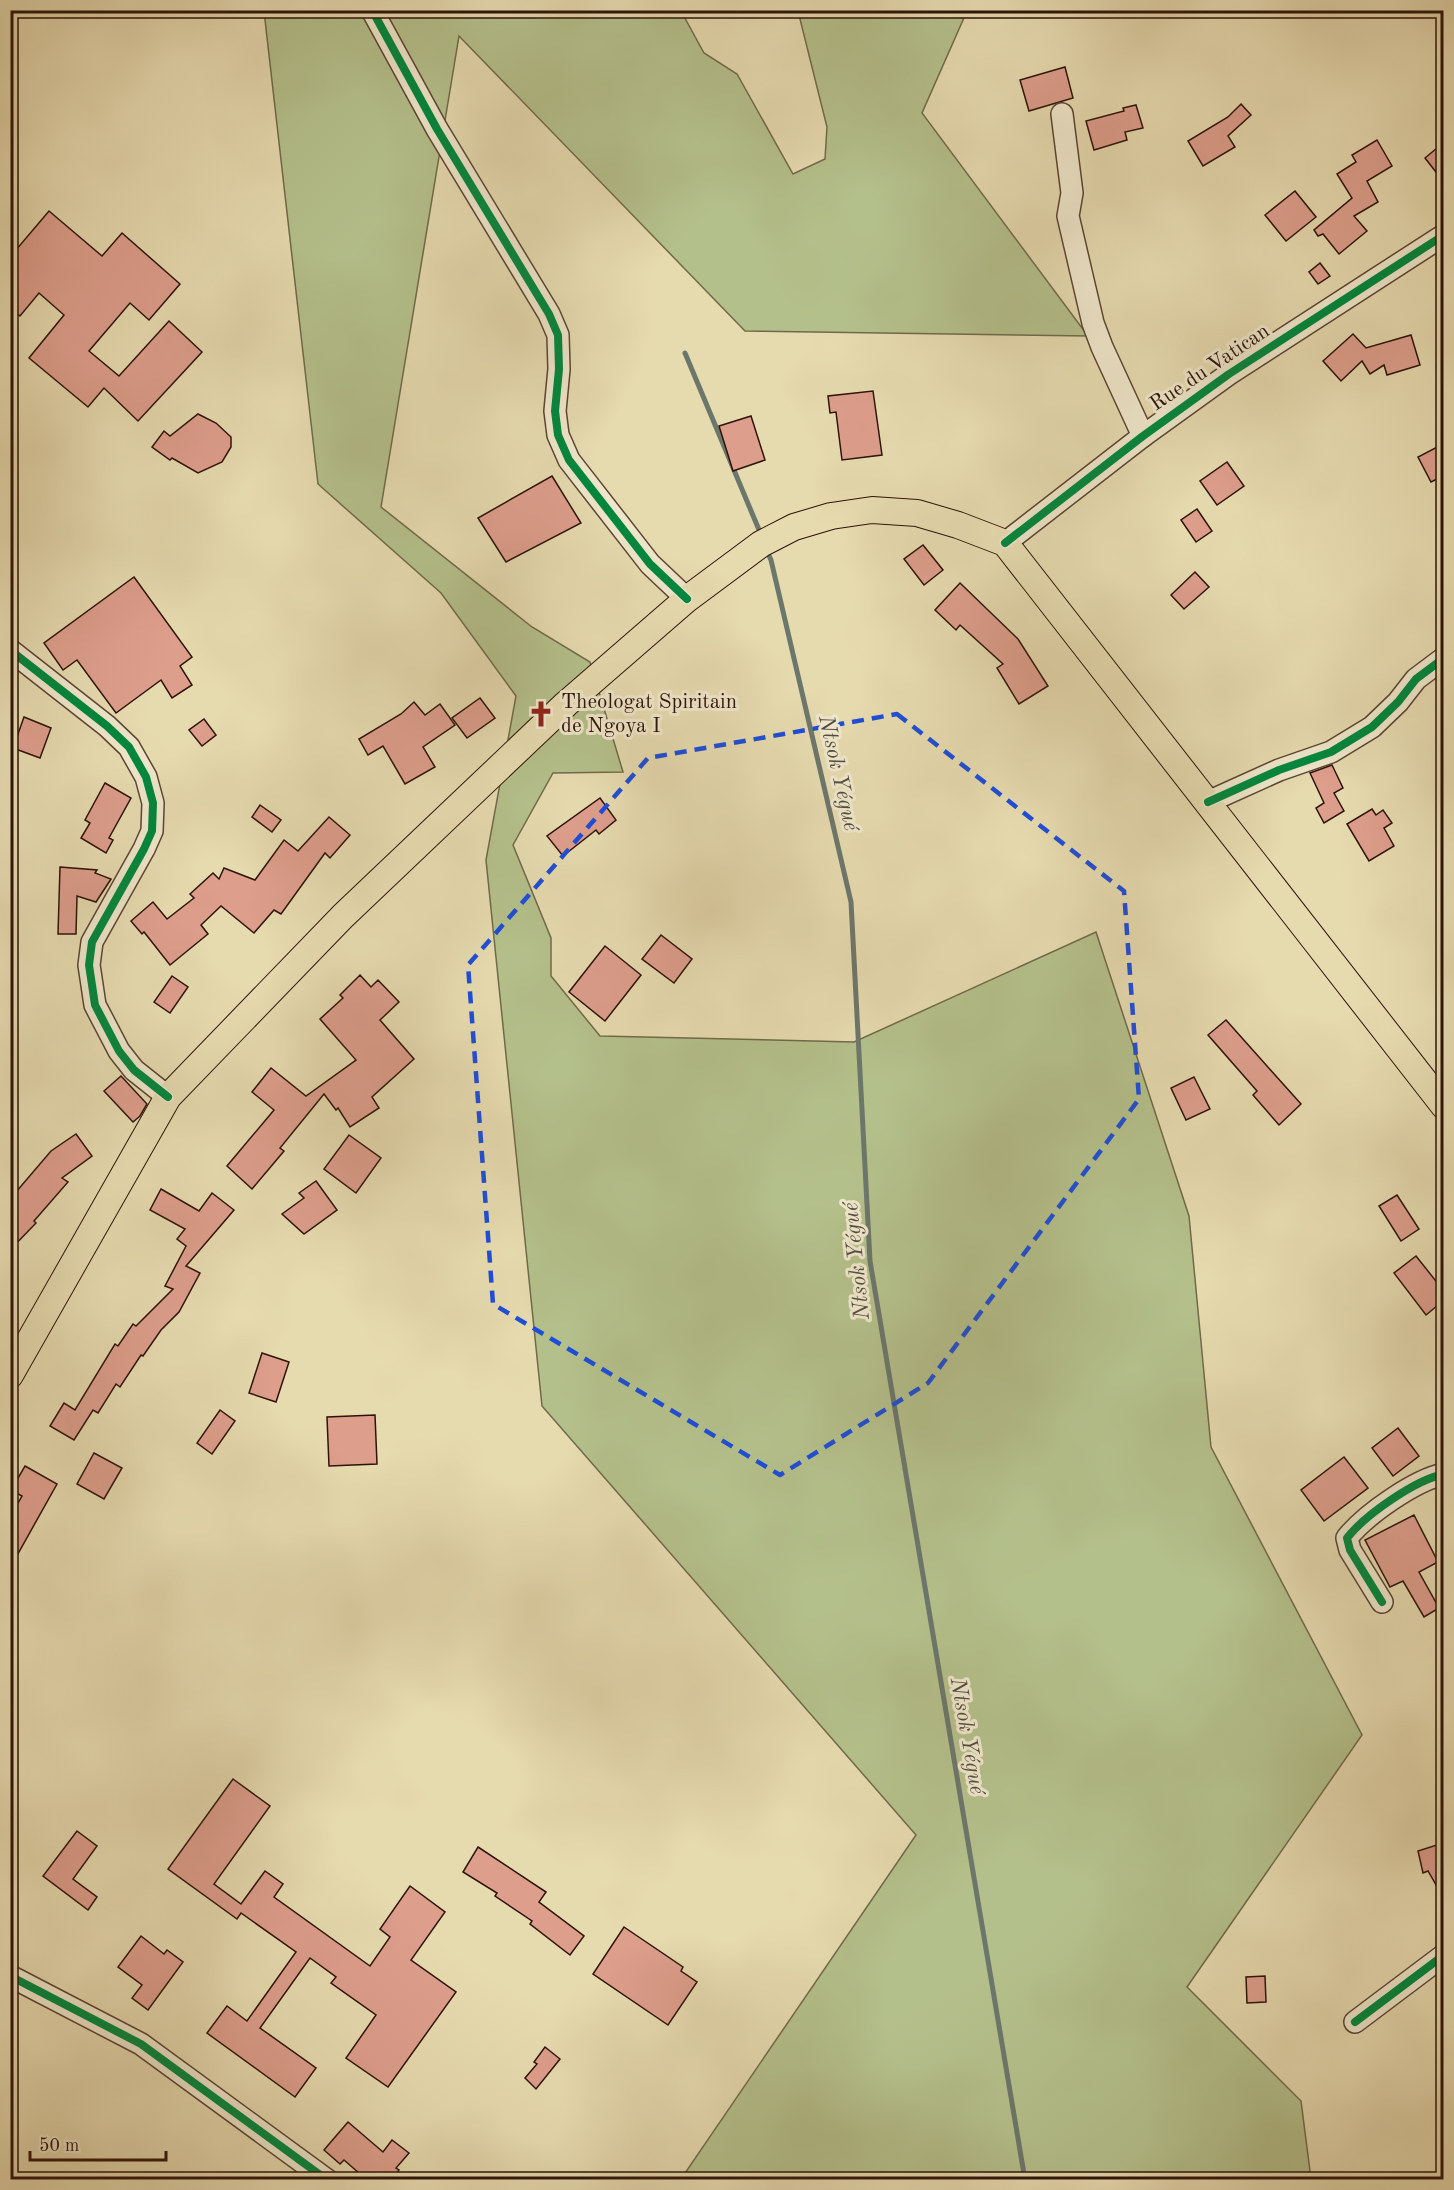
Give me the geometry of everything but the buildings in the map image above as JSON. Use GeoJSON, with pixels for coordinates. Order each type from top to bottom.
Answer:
{"type":"FeatureCollection","features":[{"type":"Feature","properties":{"kind":"main road"},"geometry":{"type":"LineString","coordinates":[[10,1375],[168,1097],[343,916],[566,704],[687,599],[761,544],[794,527],[831,516],[872,510],[916,513],[958,525],[1005,543],[1208,801],[1443,1106]]}},
{"type":"Feature","properties":{"kind":"street"},"geometry":{"type":"LineString","coordinates":[[372,10],[437,129],[549,314],[558,335],[559,369],[555,411],[558,435],[568,460],[650,564],[687,599]]}},
{"type":"Feature","properties":{"kind":"street"},"geometry":{"type":"LineString","coordinates":[[1062,114],[1071,193],[1068,216],[1093,323],[1143,436]]}},
{"type":"Feature","properties":{"kind":"street","name":"Rue du Vatican"},"geometry":{"type":"LineString","coordinates":[[1005,543],[1143,436],[1229,374],[1443,235]]}},
{"type":"Feature","properties":{"kind":"street"},"geometry":{"type":"LineString","coordinates":[[10,650],[107,726],[129,747],[146,777],[153,803],[152,831],[92,942],[89,965],[95,1005],[119,1051],[134,1070],[168,1097]]}},
{"type":"Feature","properties":{"kind":"street"},"geometry":{"type":"LineString","coordinates":[[1208,801],[1279,770],[1331,752],[1371,727],[1398,702],[1416,679],[1443,658]]}},
{"type":"Feature","properties":{"kind":"street"},"geometry":{"type":"LineString","coordinates":[[1382,1602],[1350,1550],[1347,1538],[1355,1528],[1414,1484],[1443,1474]]}},
{"type":"Feature","properties":{"kind":"street"},"geometry":{"type":"LineString","coordinates":[[1355,2022],[1443,1955]]}},
{"type":"Feature","properties":{"kind":"street"},"geometry":{"type":"LineString","coordinates":[[10,1976],[141,2044],[327,2180]]}},
{"type":"Feature","properties":{"kind":"highlighted area"},"geometry":{"type":"Polygon","coordinates":[[[897,714],[1124,891],[1139,1099],[928,1383],[780,1475],[493,1304],[468,965],[648,758],[897,714]]]}},
{"type":"Feature","properties":{"kind":"green space"},"geometry":{"type":"Polygon","coordinates":[[[264,11],[681,11],[704,53],[737,74],[793,174],[825,159],[827,127],[798,11],[967,11],[922,113],[1088,336],[745,331],[459,36],[381,507],[532,627],[590,662],[623,772],[553,773],[513,845],[551,938],[551,976],[600,1036],[854,1042],[1096,932],[1189,1216],[1211,1447],[1362,1735],[1187,1987],[1301,2101],[1311,2179],[681,2179],[916,1835],[542,1406],[486,860],[516,696],[441,593],[318,484],[264,11]]]}},
{"type":"Feature","properties":{"kind":"waterway","name":"Ntsok Yégué"},"geometry":{"type":"LineString","coordinates":[[685,353],[762,537]]}},
{"type":"Feature","properties":{"kind":"waterway","name":"Ntsok Yégué"},"geometry":{"type":"LineString","coordinates":[[766,549],[771,560],[851,902],[870,1261],[1025,2180]]}},
{"type":"Feature","properties":{"kind":"cycle path"},"geometry":{"type":"LineString","coordinates":[[372,10],[437,129],[549,314],[558,335],[559,369],[555,411],[558,435],[569,460],[650,564],[687,599]]}},
{"type":"Feature","properties":{"kind":"cycle path"},"geometry":{"type":"LineString","coordinates":[[1005,543],[1143,436],[1229,374],[1444,235]]}},
{"type":"Feature","properties":{"kind":"cycle path"},"geometry":{"type":"LineString","coordinates":[[10,650],[107,726],[129,747],[146,777],[153,803],[152,831],[92,942],[89,965],[95,1005],[119,1051],[134,1070],[168,1097]]}},
{"type":"Feature","properties":{"kind":"cycle path"},"geometry":{"type":"LineString","coordinates":[[1208,802],[1279,770],[1331,752],[1372,727],[1398,702],[1416,679],[1444,658]]}},
{"type":"Feature","properties":{"kind":"cycle path"},"geometry":{"type":"LineString","coordinates":[[1382,1602],[1350,1550],[1347,1538],[1366,1519],[1391,1500],[1419,1483],[1444,1474]]}},
{"type":"Feature","properties":{"kind":"cycle path"},"geometry":{"type":"LineString","coordinates":[[1355,2022],[1444,1955]]}},
{"type":"Feature","properties":{"kind":"cycle path"},"geometry":{"type":"LineString","coordinates":[[10,1976],[141,2044],[327,2180]]}},
{"type":"Feature","properties":{"kind":"place","name":"Theologat Spiritain de Ngoya I"},"geometry":{"type":"Point","coordinates":[541,714]}}]}
